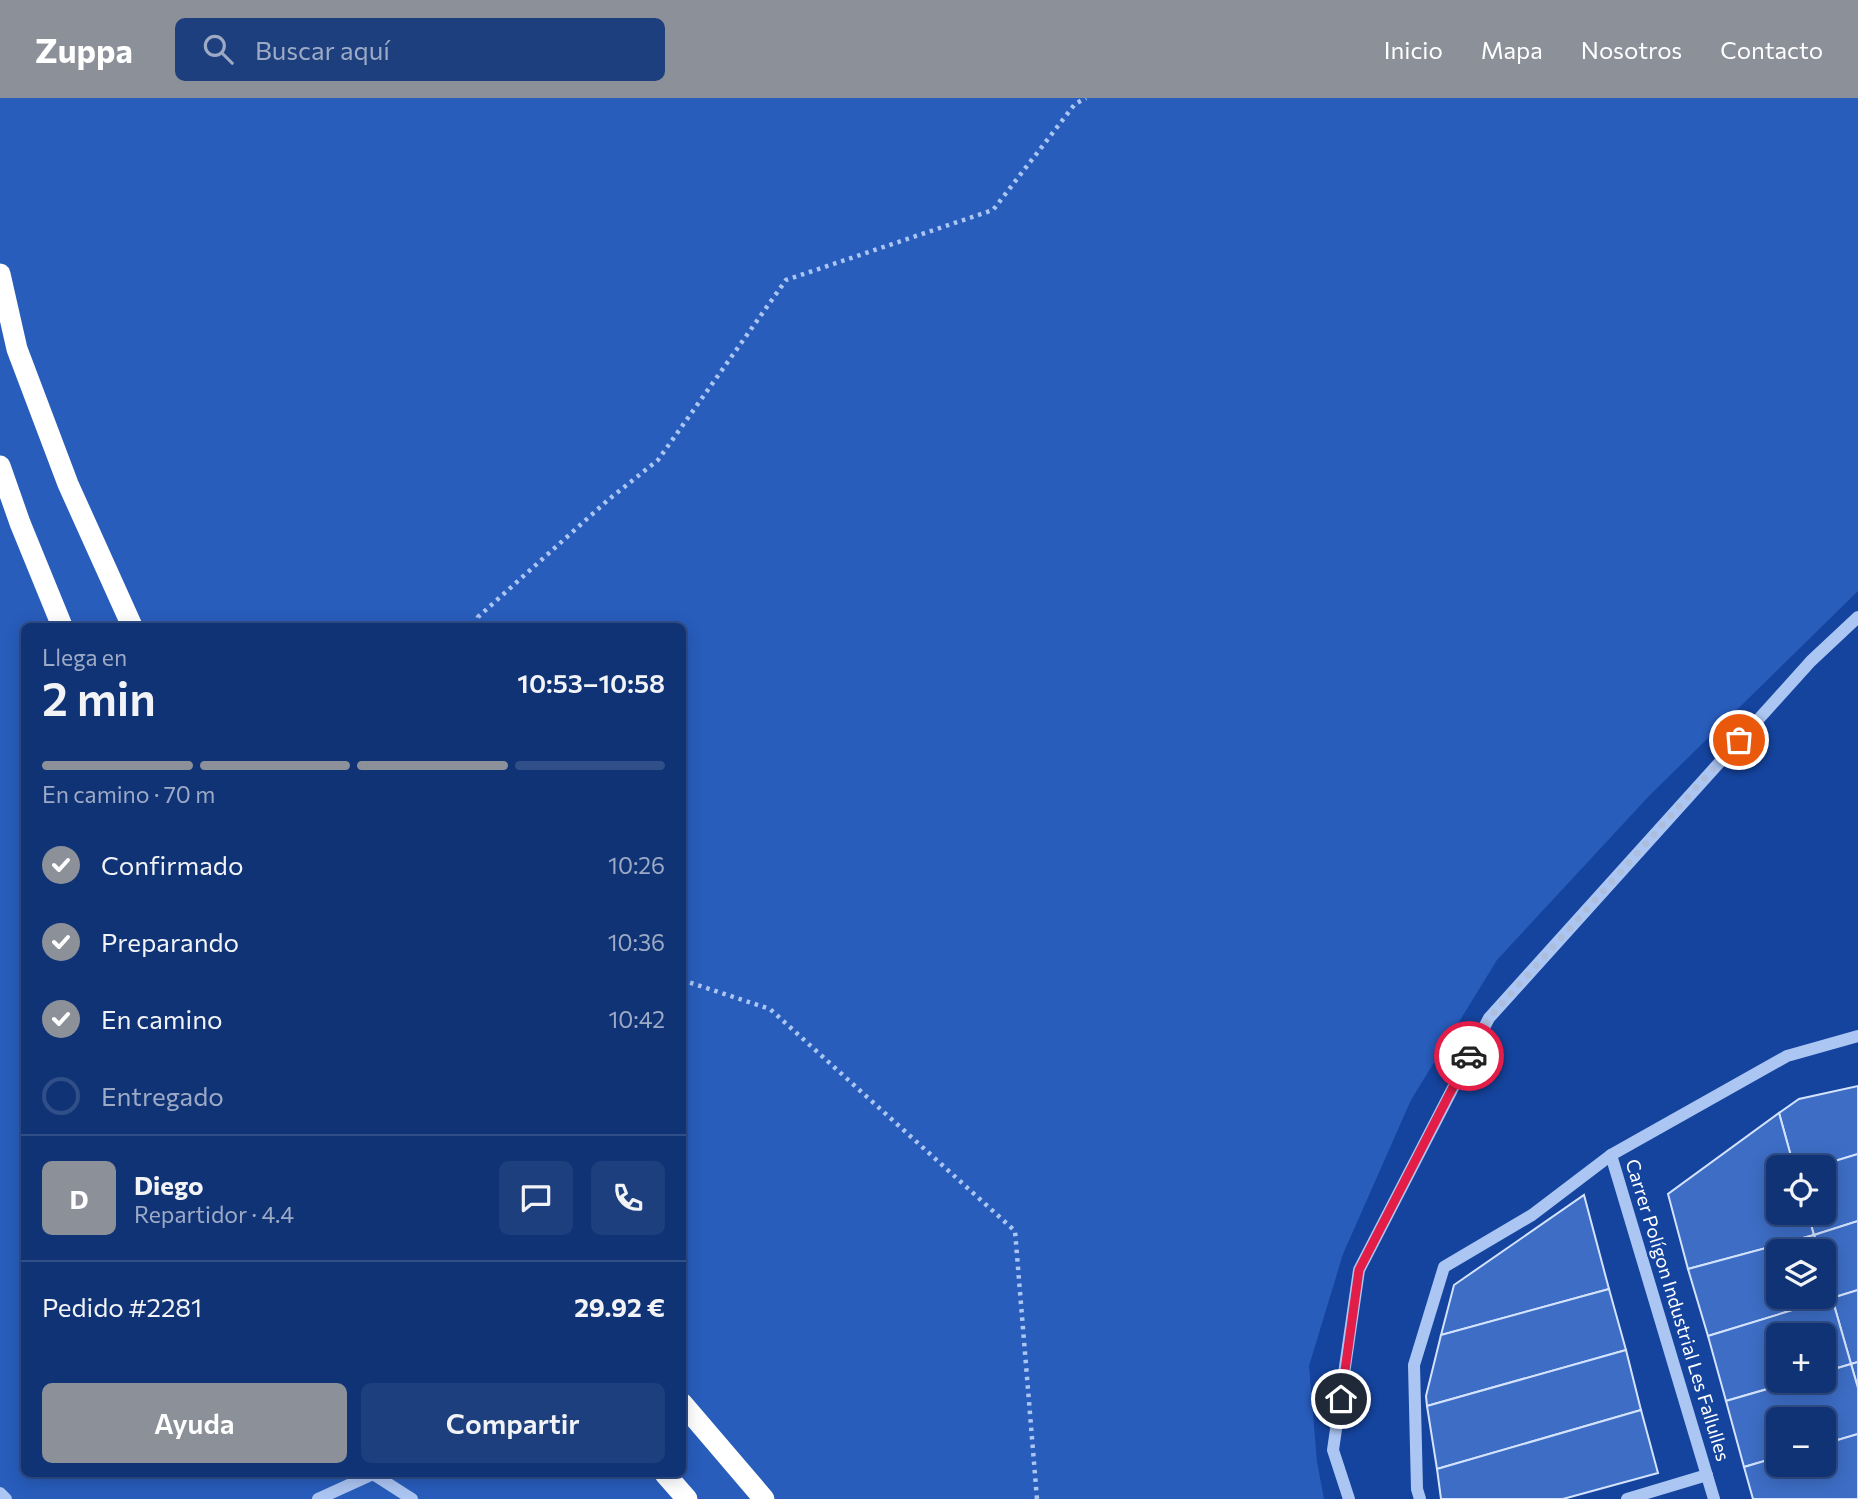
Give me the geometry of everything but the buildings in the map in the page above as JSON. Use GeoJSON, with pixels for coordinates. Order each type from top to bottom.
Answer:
{"type":"FeatureCollection","features":[{"type":"Feature","properties":{"kind":"highway"},"geometry":{"type":"LineString","coordinates":[[0,274],[17,349],[68,484],[131,623]]}},
{"type":"Feature","properties":{"kind":"highway"},"geometry":{"type":"LineString","coordinates":[[0,466],[61,623]]}},
{"type":"Feature","properties":{"kind":"highway"},"geometry":{"type":"LineString","coordinates":[[686,1408],[764,1499]]}},
{"type":"Feature","properties":{"kind":"highway"},"geometry":{"type":"LineString","coordinates":[[668,1477],[687,1499]]}},
{"type":"Feature","properties":{"kind":"street"},"geometry":{"type":"LineString","coordinates":[[1349,1499],[1333,1450],[1359,1270],[1489,1018],[1811,661],[1858,617]]}},
{"type":"Feature","properties":{"kind":"street","name":"Carrer Polígon Industrial Les Fallulles"},"geometry":{"type":"LineString","coordinates":[[1714,1499],[1611,1155],[1787,1056],[1858,1036]]}},
{"type":"Feature","properties":{"kind":"street"},"geometry":{"type":"LineString","coordinates":[[1420,1499],[1414,1365],[1444,1267],[1532,1215],[1611,1155]]}},
{"type":"Feature","properties":{"kind":"street"},"geometry":{"type":"LineString","coordinates":[[1627,1499],[1707,1475]]}},
{"type":"Feature","properties":{"kind":"street"},"geometry":{"type":"LineString","coordinates":[[318,1499],[366,1477]]}},
{"type":"Feature","properties":{"kind":"street"},"geometry":{"type":"LineString","coordinates":[[378,1477],[412,1499]]}},
{"type":"Feature","properties":{"kind":"street"},"geometry":{"type":"LineString","coordinates":[[0,1493],[6,1499]]}},
{"type":"Feature","properties":{"kind":"path"},"geometry":{"type":"LineString","coordinates":[[478,623],[478,617],[608,500],[658,460],[786,280],[993,210],[1075,104],[1086,98]]}},
{"type":"Feature","properties":{"kind":"path"},"geometry":{"type":"LineString","coordinates":[[686,981],[769,1009],[1015,1231],[1037,1499]]}},
{"type":"Feature","properties":{"kind":"shaded area"},"geometry":{"type":"Polygon","coordinates":[[[0,98],[1858,98],[1858,591],[1649,796],[1497,960],[1411,1100],[1343,1254],[1309,1366],[1317,1462],[1324,1499],[0,1499],[0,98]]]}},
{"type":"Feature","properties":{"kind":"way so far"},"geometry":{"type":"LineString","coordinates":[[1469,1056],[1489,1018],[1739,740]]}},
{"type":"Feature","properties":{"kind":"route"},"geometry":{"type":"LineString","coordinates":[[1341,1399],[1359,1270],[1469,1056]]}}]}
